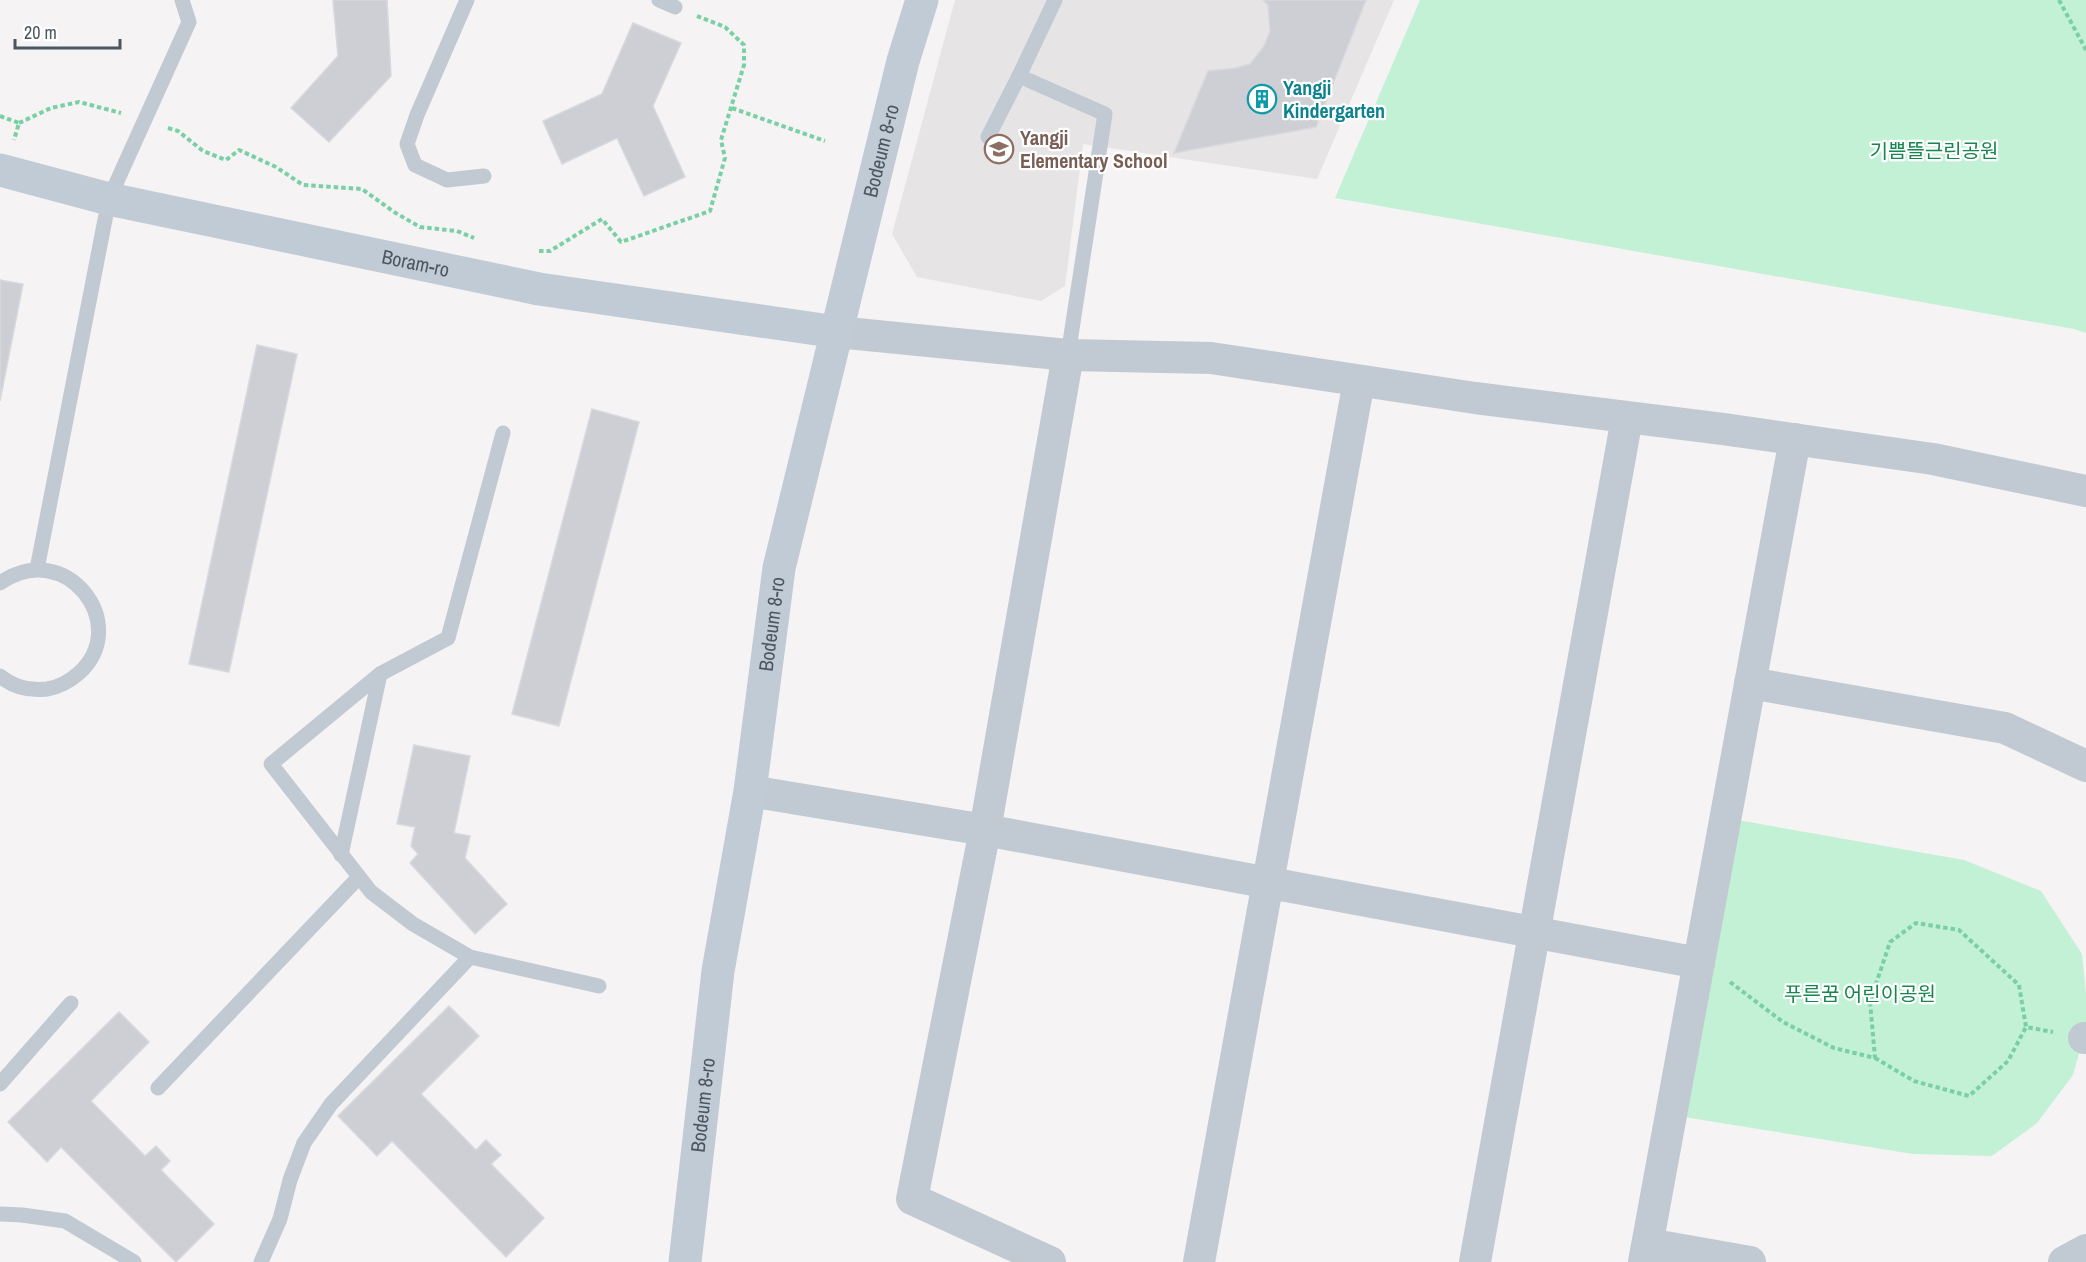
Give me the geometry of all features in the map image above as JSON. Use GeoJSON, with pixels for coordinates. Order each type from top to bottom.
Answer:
{"type":"FeatureCollection","features":[{"type":"Feature","properties":{"kind":"street","name":"Bodeum 8-ro"},"geometry":{"type":"LineString","coordinates":[[685,1262],[718,971],[750,791],[779,568],[903,61],[922,0]]}},
{"type":"Feature","properties":{"kind":"street","name":"Boram-ro"},"geometry":{"type":"LineString","coordinates":[[0,170],[109,199],[539,289],[837,332]]}},
{"type":"Feature","properties":{"kind":"street"},"geometry":{"type":"LineString","coordinates":[[837,332],[1068,355],[1211,358],[1359,381],[1933,459],[2086,491]]}},
{"type":"Feature","properties":{"kind":"street"},"geometry":{"type":"LineString","coordinates":[[1050,1262],[912,1199],[985,830],[1068,355]]}},
{"type":"Feature","properties":{"kind":"street"},"geometry":{"type":"LineString","coordinates":[[1199,1262],[1359,381]]}},
{"type":"Feature","properties":{"kind":"street"},"geometry":{"type":"LineString","coordinates":[[1475,1262],[1627,418]]}},
{"type":"Feature","properties":{"kind":"street"},"geometry":{"type":"LineString","coordinates":[[1750,1262],[1646,1253],[1795,439]]}},
{"type":"Feature","properties":{"kind":"street"},"geometry":{"type":"LineString","coordinates":[[1750,683],[2005,728],[2086,766]]}},
{"type":"Feature","properties":{"kind":"street"},"geometry":{"type":"LineString","coordinates":[[750,791],[985,830],[1699,963]]}},
{"type":"Feature","properties":{"kind":"street"},"geometry":{"type":"LineString","coordinates":[[2064,1262],[2086,1250]]}},
{"type":"Feature","properties":{"kind":"lane"},"geometry":{"type":"LineString","coordinates":[[37,569],[109,199],[189,22],[182,0]]}},
{"type":"Feature","properties":{"kind":"lane"},"geometry":{"type":"LineString","coordinates":[[467,0],[417,115],[407,144],[415,165],[447,180],[484,176]]}},
{"type":"Feature","properties":{"kind":"lane"},"geometry":{"type":"LineString","coordinates":[[659,0],[675,7]]}},
{"type":"Feature","properties":{"kind":"lane"},"geometry":{"type":"LineString","coordinates":[[988,137],[1055,0]]}},
{"type":"Feature","properties":{"kind":"lane"},"geometry":{"type":"LineString","coordinates":[[1019,76],[1105,114],[1068,355]]}},
{"type":"Feature","properties":{"kind":"lane"},"geometry":{"type":"LineString","coordinates":[[503,433],[447,638],[380,674],[271,764],[371,892],[413,924],[470,957],[598,986]]}},
{"type":"Feature","properties":{"kind":"lane"},"geometry":{"type":"LineString","coordinates":[[0,583],[18,573],[37,569],[56,572],[73,580],[87,594],[95,610],[98,629],[96,648],[85,668],[72,679],[56,687],[39,690],[21,688],[2,681]]}},
{"type":"Feature","properties":{"kind":"lane"},"geometry":{"type":"LineString","coordinates":[[341,855],[380,674]]}},
{"type":"Feature","properties":{"kind":"lane"},"geometry":{"type":"LineString","coordinates":[[158,1089],[359,877]]}},
{"type":"Feature","properties":{"kind":"lane"},"geometry":{"type":"LineString","coordinates":[[261,1262],[280,1219],[290,1180],[304,1143],[331,1104],[470,957]]}},
{"type":"Feature","properties":{"kind":"lane"},"geometry":{"type":"LineString","coordinates":[[0,1084],[71,1003]]}},
{"type":"Feature","properties":{"kind":"lane"},"geometry":{"type":"LineString","coordinates":[[0,1214],[65,1221],[135,1262]]}},
{"type":"Feature","properties":{"kind":"path"},"geometry":{"type":"LineString","coordinates":[[2059,0],[2086,50]]}},
{"type":"Feature","properties":{"kind":"path"},"geometry":{"type":"LineString","coordinates":[[732,108],[825,141]]}},
{"type":"Feature","properties":{"kind":"path"},"geometry":{"type":"LineString","coordinates":[[0,116],[19,123],[14,141]]}},
{"type":"Feature","properties":{"kind":"path"},"geometry":{"type":"LineString","coordinates":[[1699,963],[1728,981],[1783,1022],[1834,1048],[1875,1058],[1914,1081],[1969,1096],[2008,1061],[2026,1027],[2019,985],[1959,930],[1916,923],[1890,942],[1870,1002],[1875,1058]]}},
{"type":"Feature","properties":{"kind":"path"},"geometry":{"type":"LineString","coordinates":[[2026,1027],[2085,1038]]}},
{"type":"Feature","properties":{"kind":"shaded area","name":"Yangji Elementary School"},"geometry":{"type":"Polygon","coordinates":[[[955,0],[1263,0],[1268,5],[1270,31],[1264,46],[1250,64],[1208,71],[1175,153],[1316,127],[1366,0],[1394,0],[1317,179],[1083,144],[1065,286],[1041,301],[917,277],[892,234],[955,0]]]}},
{"type":"Feature","properties":{"kind":"green space","name":"기쁨뜰근린공원"},"geometry":{"type":"Polygon","coordinates":[[[1420,0],[2086,0],[2086,333],[2074,329],[1335,198],[1420,0]]]}},
{"type":"Feature","properties":{"kind":"green space","name":"푸른꿈 어린이공원"},"geometry":{"type":"Polygon","coordinates":[[[1726,818],[1964,860],[2041,891],[2082,954],[2086,994],[2086,1029],[2073,1075],[2037,1123],[1992,1156],[1913,1154],[1672,1115],[1726,818]]]}},
{"type":"Feature","properties":{"kind":"building"},"geometry":{"type":"Polygon","coordinates":[[[333,0],[387,0],[391,76],[329,142],[291,108],[338,56],[333,0]]]}},
{"type":"Feature","properties":{"kind":"building","name":"Yangji Kindergarten"},"geometry":{"type":"Polygon","coordinates":[[[1263,0],[1366,0],[1316,127],[1174,153],[1208,71],[1250,64],[1264,46],[1270,31],[1268,5],[1263,0]]]}},
{"type":"Feature","properties":{"kind":"building"},"geometry":{"type":"Polygon","coordinates":[[[633,23],[681,43],[653,106],[685,177],[644,196],[617,138],[562,164],[543,121],[602,94],[633,23]]]}},
{"type":"Feature","properties":{"kind":"building"},"geometry":{"type":"Polygon","coordinates":[[[0,280],[23,284],[0,401],[0,280]]]}},
{"type":"Feature","properties":{"kind":"building"},"geometry":{"type":"Polygon","coordinates":[[[257,345],[297,354],[229,672],[189,664],[257,345]]]}},
{"type":"Feature","properties":{"kind":"building"},"geometry":{"type":"Polygon","coordinates":[[[592,409],[639,422],[559,726],[512,714],[592,409]]]}},
{"type":"Feature","properties":{"kind":"building"},"geometry":{"type":"Polygon","coordinates":[[[414,745],[470,756],[454,833],[470,836],[465,858],[507,904],[475,934],[410,863],[418,854],[411,846],[415,827],[397,824],[414,745]]]}},
{"type":"Feature","properties":{"kind":"building"},"geometry":{"type":"Polygon","coordinates":[[[449,1006],[479,1036],[421,1094],[476,1150],[486,1140],[501,1155],[491,1164],[544,1218],[506,1257],[392,1141],[377,1156],[338,1116],[449,1006]]]}},
{"type":"Feature","properties":{"kind":"building"},"geometry":{"type":"Polygon","coordinates":[[[119,1012],[149,1042],[91,1101],[145,1156],[156,1146],[170,1161],[161,1170],[214,1224],[176,1262],[61,1147],[47,1162],[8,1122],[119,1012]]]}},
{"type":"Feature","properties":{"kind":"place","name":"Yangji Kindergarten"},"geometry":{"type":"Point","coordinates":[1262,99]}},
{"type":"Feature","properties":{"kind":"place","name":"Yangji Elementary School"},"geometry":{"type":"Point","coordinates":[999,149]}}]}
